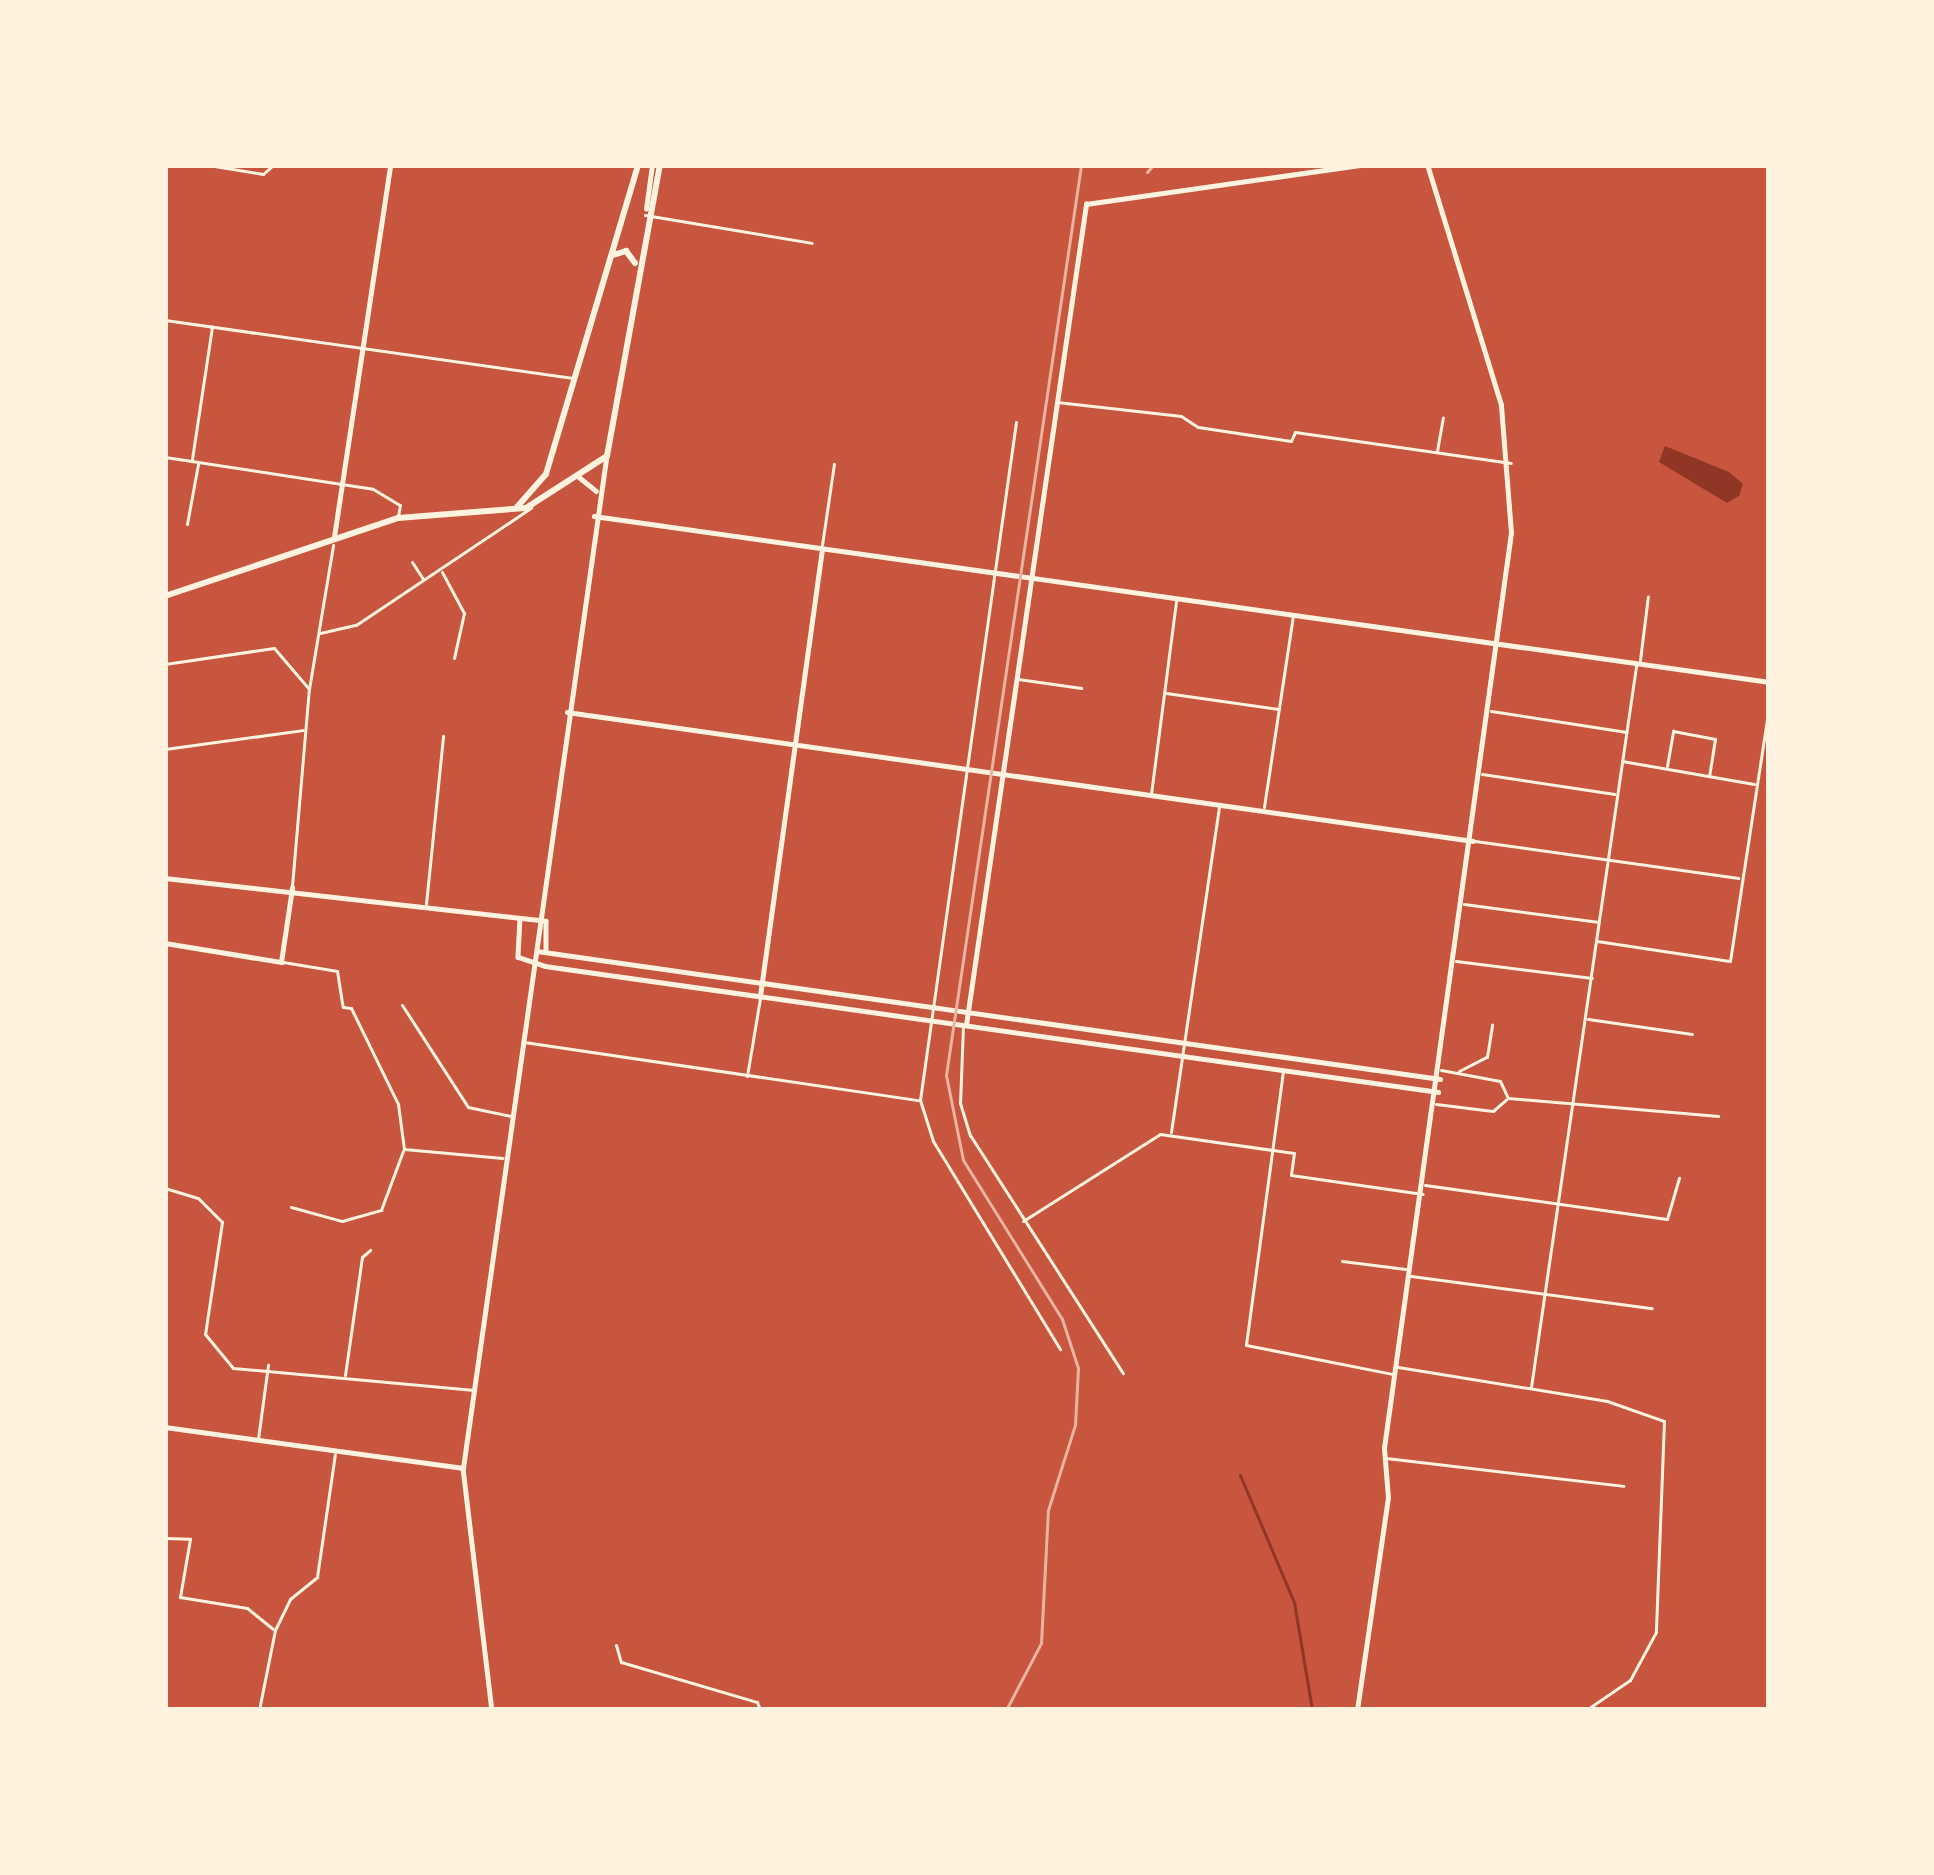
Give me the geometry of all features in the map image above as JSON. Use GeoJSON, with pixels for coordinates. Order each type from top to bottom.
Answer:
{"type":"FeatureCollection","features":[{"type":"Feature","properties":{"kind":"main road"},"geometry":{"type":"LineString","coordinates":[[514,509],[538,493],[546,474],[638,165]]}},
{"type":"Feature","properties":{"kind":"main road"},"geometry":{"type":"LineString","coordinates":[[165,596],[398,518],[514,509],[538,502],[607,456],[656,165]]}},
{"type":"Feature","properties":{"kind":"main road"},"geometry":{"type":"LineString","coordinates":[[610,259],[626,251],[637,266]]}},
{"type":"Feature","properties":{"kind":"main road"},"geometry":{"type":"LineString","coordinates":[[546,474],[559,491]]}},
{"type":"Feature","properties":{"kind":"street"},"geometry":{"type":"LineString","coordinates":[[208,165],[263,174],[273,165]]}},
{"type":"Feature","properties":{"kind":"street"},"geometry":{"type":"LineString","coordinates":[[281,962],[309,689],[390,165]]}},
{"type":"Feature","properties":{"kind":"street"},"geometry":{"type":"LineString","coordinates":[[1123,1373],[1024,1221],[962,1111],[965,1025],[971,1012],[1086,204],[1361,165]]}},
{"type":"Feature","properties":{"kind":"street"},"geometry":{"type":"LineString","coordinates":[[1357,1710],[1388,1498],[1384,1457],[1395,1370],[1501,645],[1511,463],[1494,377],[1427,165]]}},
{"type":"Feature","properties":{"kind":"street"},"geometry":{"type":"LineString","coordinates":[[646,212],[812,243]]}},
{"type":"Feature","properties":{"kind":"street"},"geometry":{"type":"LineString","coordinates":[[165,320],[574,379]]}},
{"type":"Feature","properties":{"kind":"street"},"geometry":{"type":"LineString","coordinates":[[188,524],[212,326]]}},
{"type":"Feature","properties":{"kind":"street"},"geometry":{"type":"LineString","coordinates":[[1056,402],[1181,416],[1198,427],[1291,441],[1295,432],[1511,463]]}},
{"type":"Feature","properties":{"kind":"street"},"geometry":{"type":"LineString","coordinates":[[1437,453],[1443,418]]}},
{"type":"Feature","properties":{"kind":"street"},"geometry":{"type":"LineString","coordinates":[[1016,422],[920,1100],[933,1141],[1060,1349]]}},
{"type":"Feature","properties":{"kind":"street"},"geometry":{"type":"LineString","coordinates":[[492,1710],[463,1468],[594,516],[607,456]]}},
{"type":"Feature","properties":{"kind":"street"},"geometry":{"type":"LineString","coordinates":[[165,457],[341,483],[400,505],[398,518]]}},
{"type":"Feature","properties":{"kind":"street"},"geometry":{"type":"LineString","coordinates":[[748,1076],[834,464]]}},
{"type":"Feature","properties":{"kind":"street"},"geometry":{"type":"LineString","coordinates":[[579,477],[598,496]]}},
{"type":"Feature","properties":{"kind":"street"},"geometry":{"type":"LineString","coordinates":[[318,633],[356,625],[538,502]]}},
{"type":"Feature","properties":{"kind":"street"},"geometry":{"type":"LineString","coordinates":[[594,516],[1769,682]]}},
{"type":"Feature","properties":{"kind":"street"},"geometry":{"type":"LineString","coordinates":[[412,562],[424,581]]}},
{"type":"Feature","properties":{"kind":"street"},"geometry":{"type":"LineString","coordinates":[[441,570],[462,604],[460,650],[454,658]]}},
{"type":"Feature","properties":{"kind":"street"},"geometry":{"type":"LineString","coordinates":[[1531,1387],[1615,794],[1648,596]]}},
{"type":"Feature","properties":{"kind":"street"},"geometry":{"type":"LineString","coordinates":[[1151,796],[1176,598]]}},
{"type":"Feature","properties":{"kind":"street"},"geometry":{"type":"LineString","coordinates":[[1264,809],[1293,615]]}},
{"type":"Feature","properties":{"kind":"street"},"geometry":{"type":"LineString","coordinates":[[165,664],[274,648],[309,689]]}},
{"type":"Feature","properties":{"kind":"street"},"geometry":{"type":"LineString","coordinates":[[1017,679],[1081,688]]}},
{"type":"Feature","properties":{"kind":"street"},"geometry":{"type":"LineString","coordinates":[[1164,692],[1280,709]]}},
{"type":"Feature","properties":{"kind":"street"},"geometry":{"type":"LineString","coordinates":[[1597,941],[1730,961],[1769,704]]}},
{"type":"Feature","properties":{"kind":"street"},"geometry":{"type":"LineString","coordinates":[[1491,711],[1626,732]]}},
{"type":"Feature","properties":{"kind":"street"},"geometry":{"type":"LineString","coordinates":[[567,712],[1740,878]]}},
{"type":"Feature","properties":{"kind":"street"},"geometry":{"type":"LineString","coordinates":[[165,749],[305,730]]}},
{"type":"Feature","properties":{"kind":"street"},"geometry":{"type":"LineString","coordinates":[[1667,768],[1672,731],[1715,739],[1709,776]]}},
{"type":"Feature","properties":{"kind":"street"},"geometry":{"type":"LineString","coordinates":[[426,906],[443,736]]}},
{"type":"Feature","properties":{"kind":"street"},"geometry":{"type":"LineString","coordinates":[[1621,761],[1754,784]]}},
{"type":"Feature","properties":{"kind":"street"},"geometry":{"type":"LineString","coordinates":[[1482,774],[1615,794]]}},
{"type":"Feature","properties":{"kind":"street"},"geometry":{"type":"LineString","coordinates":[[1171,1134],[1220,805]]}},
{"type":"Feature","properties":{"kind":"street"},"geometry":{"type":"LineString","coordinates":[[165,878],[292,888],[538,920],[549,924],[545,952],[534,963]]}},
{"type":"Feature","properties":{"kind":"street"},"geometry":{"type":"LineString","coordinates":[[1464,904],[1599,922]]}},
{"type":"Feature","properties":{"kind":"street"},"geometry":{"type":"LineString","coordinates":[[520,918],[518,957],[534,963],[1438,1092]]}},
{"type":"Feature","properties":{"kind":"street"},"geometry":{"type":"LineString","coordinates":[[165,943],[337,971],[343,1007],[351,1008],[398,1104],[404,1149],[381,1210],[342,1221],[291,1207]]}},
{"type":"Feature","properties":{"kind":"street"},"geometry":{"type":"LineString","coordinates":[[536,951],[1440,1079]]}},
{"type":"Feature","properties":{"kind":"street"},"geometry":{"type":"LineString","coordinates":[[1456,961],[1592,978]]}},
{"type":"Feature","properties":{"kind":"street"},"geometry":{"type":"LineString","coordinates":[[402,1005],[468,1107],[513,1116]]}},
{"type":"Feature","properties":{"kind":"street"},"geometry":{"type":"LineString","coordinates":[[1586,1019],[1692,1034]]}},
{"type":"Feature","properties":{"kind":"street"},"geometry":{"type":"LineString","coordinates":[[1457,1072],[1468,1059],[1487,1057],[1492,1024]]}},
{"type":"Feature","properties":{"kind":"street"},"geometry":{"type":"LineString","coordinates":[[524,1042],[920,1100]]}},
{"type":"Feature","properties":{"kind":"street"},"geometry":{"type":"LineString","coordinates":[[1283,1070],[1244,1340],[1251,1351],[1531,1387],[1639,1408],[1664,1420],[1656,1632],[1630,1680],[1586,1710]]}},
{"type":"Feature","properties":{"kind":"street"},"geometry":{"type":"LineString","coordinates":[[1441,1070],[1500,1081],[1508,1097]]}},
{"type":"Feature","properties":{"kind":"street"},"geometry":{"type":"LineString","coordinates":[[1436,1104],[1493,1111],[1508,1097],[1575,1099],[1718,1116]]}},
{"type":"Feature","properties":{"kind":"street"},"geometry":{"type":"LineString","coordinates":[[1024,1221],[1171,1134],[1294,1153],[1291,1175],[1668,1219],[1679,1178]]}},
{"type":"Feature","properties":{"kind":"street"},"geometry":{"type":"LineString","coordinates":[[404,1149],[508,1158]]}},
{"type":"Feature","properties":{"kind":"street"},"geometry":{"type":"LineString","coordinates":[[165,1188],[198,1198],[222,1222],[205,1334],[233,1368],[268,1365],[476,1390]]}},
{"type":"Feature","properties":{"kind":"street"},"geometry":{"type":"LineString","coordinates":[[345,1377],[362,1257],[370,1250]]}},
{"type":"Feature","properties":{"kind":"street"},"geometry":{"type":"LineString","coordinates":[[1342,1261],[1652,1308]]}},
{"type":"Feature","properties":{"kind":"street"},"geometry":{"type":"LineString","coordinates":[[258,1441],[268,1365]]}},
{"type":"Feature","properties":{"kind":"street"},"geometry":{"type":"LineString","coordinates":[[165,1426],[463,1468]]}},
{"type":"Feature","properties":{"kind":"street"},"geometry":{"type":"LineString","coordinates":[[259,1710],[275,1630],[290,1599],[317,1577],[336,1452]]}},
{"type":"Feature","properties":{"kind":"street"},"geometry":{"type":"LineString","coordinates":[[1384,1457],[1623,1486]]}},
{"type":"Feature","properties":{"kind":"street"},"geometry":{"type":"LineString","coordinates":[[165,1538],[190,1539],[181,1597],[247,1608],[275,1630]]}},
{"type":"Feature","properties":{"kind":"street"},"geometry":{"type":"LineString","coordinates":[[616,1645],[621,1662],[758,1702],[760,1710]]}},
{"type":"Feature","properties":{"kind":"shaded area"},"geometry":{"type":"Polygon","coordinates":[[[1665,446],[1729,472],[1743,484],[1739,496],[1727,503],[1659,462],[1665,446]]]}},
{"type":"Feature","properties":{"kind":"waterway"},"geometry":{"type":"LineString","coordinates":[[1240,1475],[1294,1602],[1312,1710]]}},
{"type":"Feature","properties":{"kind":"railway"},"geometry":{"type":"LineString","coordinates":[[1006,1710],[1041,1643],[1048,1510],[1075,1425],[1078,1368],[1062,1319],[963,1160],[946,1075],[1081,165]]}},
{"type":"Feature","properties":{"kind":"railway"},"geometry":{"type":"LineString","coordinates":[[1147,172],[1153,165]]}}]}
